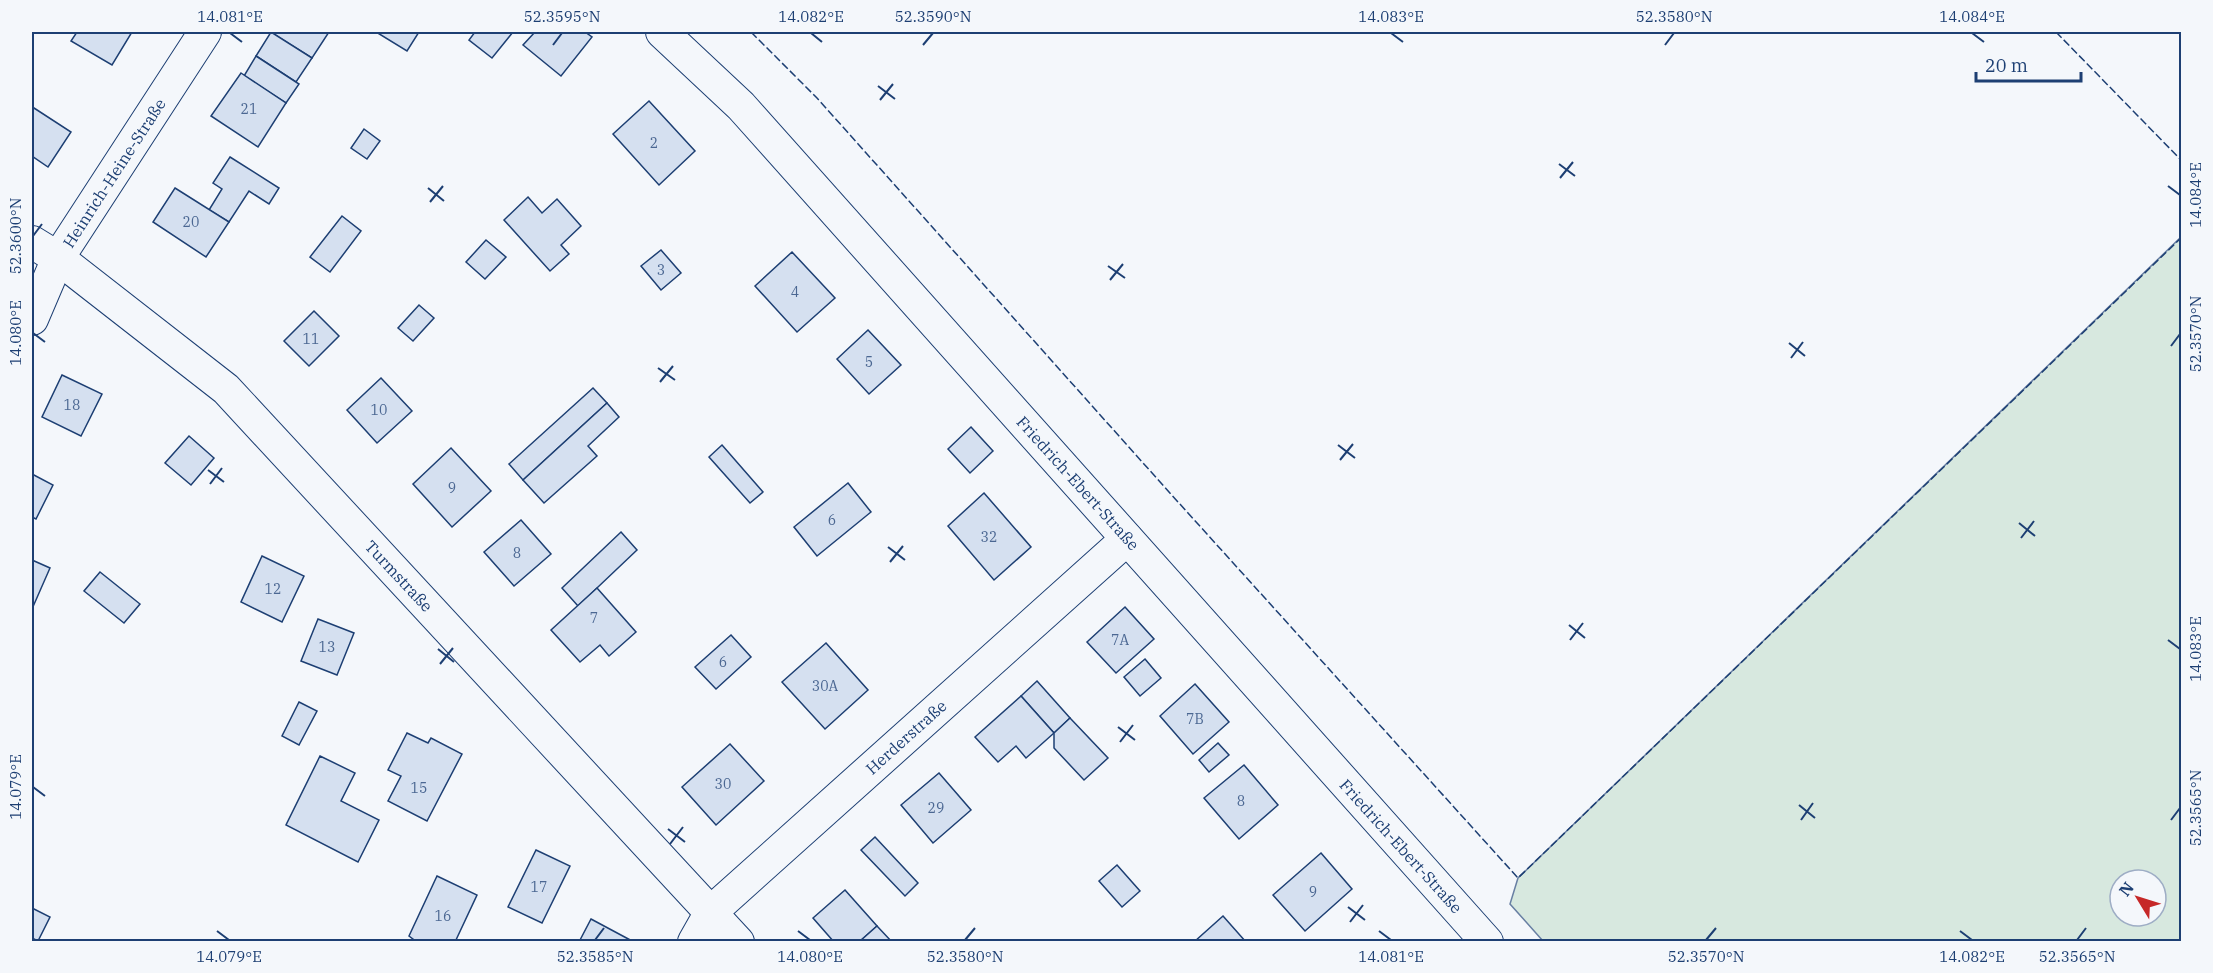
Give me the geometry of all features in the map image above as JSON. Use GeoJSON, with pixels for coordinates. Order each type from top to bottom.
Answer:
{"type":"FeatureCollection","features":[{"type":"Feature","properties":{"kind":"street","name":"Heinrich-Heine-Straße"},"geometry":{"type":"LineString","coordinates":[[32,319],[58,258],[205,32]]}},
{"type":"Feature","properties":{"kind":"street","name":"Friedrich-Ebert-Straße"},"geometry":{"type":"LineString","coordinates":[[662,32],[741,106],[1487,942]]}},
{"type":"Feature","properties":{"kind":"street","name":"Turmstraße"},"geometry":{"type":"LineString","coordinates":[[32,242],[58,258],[226,389],[738,942]]}},
{"type":"Feature","properties":{"kind":"street","name":"Herderstraße"},"geometry":{"type":"LineString","coordinates":[[694,942],[711,912],[1127,539]]}},
{"type":"Feature","properties":{"kind":"shaded area"},"geometry":{"type":"Polygon","coordinates":[[[2181,237],[2181,941],[1543,941],[1510,904],[1518,878],[2181,237]]]}},
{"type":"Feature","properties":{"kind":"building"},"geometry":{"type":"Polygon","coordinates":[[[77,32],[132,32],[112,65],[71,41],[77,32]]]}},
{"type":"Feature","properties":{"kind":"building"},"geometry":{"type":"Polygon","coordinates":[[[270,32],[329,32],[312,58],[270,32]]]}},
{"type":"Feature","properties":{"kind":"building"},"geometry":{"type":"Polygon","coordinates":[[[271,32],[312,58],[296,82],[256,56],[271,32]]]}},
{"type":"Feature","properties":{"kind":"building"},"geometry":{"type":"Polygon","coordinates":[[[376,32],[419,32],[407,51],[376,32]]]}},
{"type":"Feature","properties":{"kind":"building"},"geometry":{"type":"Polygon","coordinates":[[[475,32],[513,32],[492,58],[469,40],[475,32]]]}},
{"type":"Feature","properties":{"kind":"building"},"geometry":{"type":"Polygon","coordinates":[[[535,32],[585,32],[592,37],[561,76],[523,45],[535,32]]]}},
{"type":"Feature","properties":{"kind":"building"},"geometry":{"type":"Polygon","coordinates":[[[256,56],[299,84],[286,103],[244,76],[256,56]]]}},
{"type":"Feature","properties":{"kind":"building"},"geometry":{"type":"Polygon","coordinates":[[[241,73],[286,103],[258,147],[211,116],[241,73]]]}},
{"type":"Feature","properties":{"kind":"building"},"geometry":{"type":"Polygon","coordinates":[[[649,101],[695,151],[659,185],[613,134],[649,101]]]}},
{"type":"Feature","properties":{"kind":"building"},"geometry":{"type":"Polygon","coordinates":[[[34,108],[71,132],[48,167],[32,156],[32,111],[34,108]]]}},
{"type":"Feature","properties":{"kind":"building"},"geometry":{"type":"Polygon","coordinates":[[[364,129],[380,141],[367,159],[351,148],[364,129]]]}},
{"type":"Feature","properties":{"kind":"building"},"geometry":{"type":"Polygon","coordinates":[[[230,157],[279,188],[269,204],[249,191],[229,222],[209,210],[222,189],[213,183],[230,157]]]}},
{"type":"Feature","properties":{"kind":"building"},"geometry":{"type":"Polygon","coordinates":[[[175,188],[229,222],[206,257],[153,222],[175,188]]]}},
{"type":"Feature","properties":{"kind":"building"},"geometry":{"type":"Polygon","coordinates":[[[528,197],[542,213],[557,199],[581,226],[561,245],[569,254],[550,271],[504,220],[528,197]]]}},
{"type":"Feature","properties":{"kind":"building"},"geometry":{"type":"Polygon","coordinates":[[[342,216],[361,231],[330,272],[310,257],[342,216]]]}},
{"type":"Feature","properties":{"kind":"building"},"geometry":{"type":"Polygon","coordinates":[[[486,240],[506,257],[485,279],[466,262],[486,240]]]}},
{"type":"Feature","properties":{"kind":"building"},"geometry":{"type":"Polygon","coordinates":[[[661,250],[681,273],[661,290],[641,266],[661,250]]]}},
{"type":"Feature","properties":{"kind":"building"},"geometry":{"type":"Polygon","coordinates":[[[792,252],[835,298],[797,332],[755,286],[792,252]]]}},
{"type":"Feature","properties":{"kind":"building"},"geometry":{"type":"Polygon","coordinates":[[[419,305],[434,318],[413,341],[398,328],[419,305]]]}},
{"type":"Feature","properties":{"kind":"building"},"geometry":{"type":"Polygon","coordinates":[[[314,311],[339,336],[309,366],[284,341],[314,311]]]}},
{"type":"Feature","properties":{"kind":"building"},"geometry":{"type":"Polygon","coordinates":[[[868,330],[901,365],[869,394],[837,359],[868,330]]]}},
{"type":"Feature","properties":{"kind":"building"},"geometry":{"type":"Polygon","coordinates":[[[62,375],[102,394],[81,436],[42,417],[62,375]]]}},
{"type":"Feature","properties":{"kind":"building"},"geometry":{"type":"Polygon","coordinates":[[[381,378],[412,411],[377,443],[347,410],[381,378]]]}},
{"type":"Feature","properties":{"kind":"building"},"geometry":{"type":"Polygon","coordinates":[[[593,388],[607,403],[523,480],[509,464],[593,388]]]}},
{"type":"Feature","properties":{"kind":"building"},"geometry":{"type":"Polygon","coordinates":[[[607,403],[619,417],[588,446],[597,456],[544,503],[523,480],[607,403]]]}},
{"type":"Feature","properties":{"kind":"building"},"geometry":{"type":"Polygon","coordinates":[[[971,427],[993,451],[970,473],[948,449],[971,427]]]}},
{"type":"Feature","properties":{"kind":"building"},"geometry":{"type":"Polygon","coordinates":[[[189,436],[214,458],[191,485],[165,463],[189,436]]]}},
{"type":"Feature","properties":{"kind":"building"},"geometry":{"type":"Polygon","coordinates":[[[722,445],[763,492],[750,503],[709,457],[722,445]]]}},
{"type":"Feature","properties":{"kind":"building"},"geometry":{"type":"Polygon","coordinates":[[[451,448],[491,491],[452,527],[413,484],[451,448]]]}},
{"type":"Feature","properties":{"kind":"building"},"geometry":{"type":"Polygon","coordinates":[[[32,474],[53,485],[36,519],[32,517],[32,474]]]}},
{"type":"Feature","properties":{"kind":"building"},"geometry":{"type":"Polygon","coordinates":[[[848,483],[871,512],[817,556],[794,527],[848,483]]]}},
{"type":"Feature","properties":{"kind":"building"},"geometry":{"type":"Polygon","coordinates":[[[984,493],[1031,547],[994,580],[948,526],[984,493]]]}},
{"type":"Feature","properties":{"kind":"building"},"geometry":{"type":"Polygon","coordinates":[[[521,520],[551,554],[514,586],[484,552],[521,520]]]}},
{"type":"Feature","properties":{"kind":"building"},"geometry":{"type":"Polygon","coordinates":[[[621,532],[637,550],[578,606],[562,588],[621,532]]]}},
{"type":"Feature","properties":{"kind":"building"},"geometry":{"type":"Polygon","coordinates":[[[262,556],[304,576],[282,622],[241,602],[262,556]]]}},
{"type":"Feature","properties":{"kind":"building"},"geometry":{"type":"Polygon","coordinates":[[[32,560],[50,568],[32,609],[32,560]]]}},
{"type":"Feature","properties":{"kind":"building"},"geometry":{"type":"Polygon","coordinates":[[[100,572],[140,604],[124,623],[84,591],[100,572]]]}},
{"type":"Feature","properties":{"kind":"building"},"geometry":{"type":"Polygon","coordinates":[[[597,588],[636,632],[609,656],[600,645],[580,662],[551,630],[597,588]]]}},
{"type":"Feature","properties":{"kind":"building"},"geometry":{"type":"Polygon","coordinates":[[[1125,607],[1154,639],[1116,673],[1087,642],[1125,607]]]}},
{"type":"Feature","properties":{"kind":"building"},"geometry":{"type":"Polygon","coordinates":[[[318,619],[354,633],[337,675],[301,661],[318,619]]]}},
{"type":"Feature","properties":{"kind":"building"},"geometry":{"type":"Polygon","coordinates":[[[731,635],[751,657],[716,689],[695,667],[731,635]]]}},
{"type":"Feature","properties":{"kind":"building"},"geometry":{"type":"Polygon","coordinates":[[[826,643],[868,690],[825,729],[782,682],[826,643]]]}},
{"type":"Feature","properties":{"kind":"building"},"geometry":{"type":"Polygon","coordinates":[[[1145,659],[1161,678],[1140,696],[1124,677],[1145,659]]]}},
{"type":"Feature","properties":{"kind":"building"},"geometry":{"type":"Polygon","coordinates":[[[1037,681],[1070,718],[1054,733],[1021,696],[1037,681]]]}},
{"type":"Feature","properties":{"kind":"building"},"geometry":{"type":"Polygon","coordinates":[[[1195,684],[1229,722],[1193,754],[1160,716],[1195,684]]]}},
{"type":"Feature","properties":{"kind":"building"},"geometry":{"type":"Polygon","coordinates":[[[1021,696],[1054,733],[1026,758],[1016,746],[998,762],[975,737],[1021,696]]]}},
{"type":"Feature","properties":{"kind":"building"},"geometry":{"type":"Polygon","coordinates":[[[299,702],[317,711],[299,745],[282,736],[299,702]]]}},
{"type":"Feature","properties":{"kind":"building"},"geometry":{"type":"Polygon","coordinates":[[[1070,718],[1108,758],[1084,780],[1054,748],[1054,733],[1070,718]]]}},
{"type":"Feature","properties":{"kind":"building"},"geometry":{"type":"Polygon","coordinates":[[[407,733],[428,743],[431,738],[462,754],[427,821],[388,801],[401,776],[388,770],[407,733]]]}},
{"type":"Feature","properties":{"kind":"building"},"geometry":{"type":"Polygon","coordinates":[[[1218,743],[1229,755],[1209,772],[1199,760],[1218,743]]]}},
{"type":"Feature","properties":{"kind":"building"},"geometry":{"type":"Polygon","coordinates":[[[730,744],[764,781],[716,825],[682,787],[730,744]]]}},
{"type":"Feature","properties":{"kind":"building"},"geometry":{"type":"Polygon","coordinates":[[[320,756],[355,773],[341,801],[379,820],[358,862],[286,825],[320,756]]]}},
{"type":"Feature","properties":{"kind":"building"},"geometry":{"type":"Polygon","coordinates":[[[1244,765],[1278,805],[1239,839],[1204,798],[1244,765]]]}},
{"type":"Feature","properties":{"kind":"building"},"geometry":{"type":"Polygon","coordinates":[[[939,773],[971,810],[933,843],[901,805],[939,773]]]}},
{"type":"Feature","properties":{"kind":"building"},"geometry":{"type":"Polygon","coordinates":[[[875,837],[918,883],[905,896],[861,850],[875,837]]]}},
{"type":"Feature","properties":{"kind":"building"},"geometry":{"type":"Polygon","coordinates":[[[536,850],[570,866],[542,923],[508,907],[536,850]]]}},
{"type":"Feature","properties":{"kind":"building"},"geometry":{"type":"Polygon","coordinates":[[[1321,853],[1352,889],[1305,931],[1273,895],[1321,853]]]}},
{"type":"Feature","properties":{"kind":"building"},"geometry":{"type":"Polygon","coordinates":[[[1117,865],[1140,891],[1122,907],[1099,881],[1117,865]]]}},
{"type":"Feature","properties":{"kind":"building"},"geometry":{"type":"Polygon","coordinates":[[[437,876],[477,895],[455,942],[417,942],[409,936],[437,876]]]}},
{"type":"Feature","properties":{"kind":"building"},"geometry":{"type":"Polygon","coordinates":[[[845,890],[877,926],[859,942],[834,942],[813,918],[845,890]]]}},
{"type":"Feature","properties":{"kind":"building"},"geometry":{"type":"Polygon","coordinates":[[[32,908],[50,917],[38,941],[32,938],[32,908]]]}},
{"type":"Feature","properties":{"kind":"building"},"geometry":{"type":"Polygon","coordinates":[[[1223,916],[1246,942],[1194,942],[1223,916]]]}},
{"type":"Feature","properties":{"kind":"building"},"geometry":{"type":"Polygon","coordinates":[[[591,919],[634,942],[579,942],[591,919]]]}},
{"type":"Feature","properties":{"kind":"building"},"geometry":{"type":"Polygon","coordinates":[[[877,926],[892,942],[859,942],[877,926]]]}},
{"type":"Feature","properties":{"kind":"fence"},"geometry":{"type":"LineString","coordinates":[[751,32],[817,98],[1518,878],[2182,237]]}},
{"type":"Feature","properties":{"kind":"fence"},"geometry":{"type":"LineString","coordinates":[[2056,32],[2182,161]]}}]}
